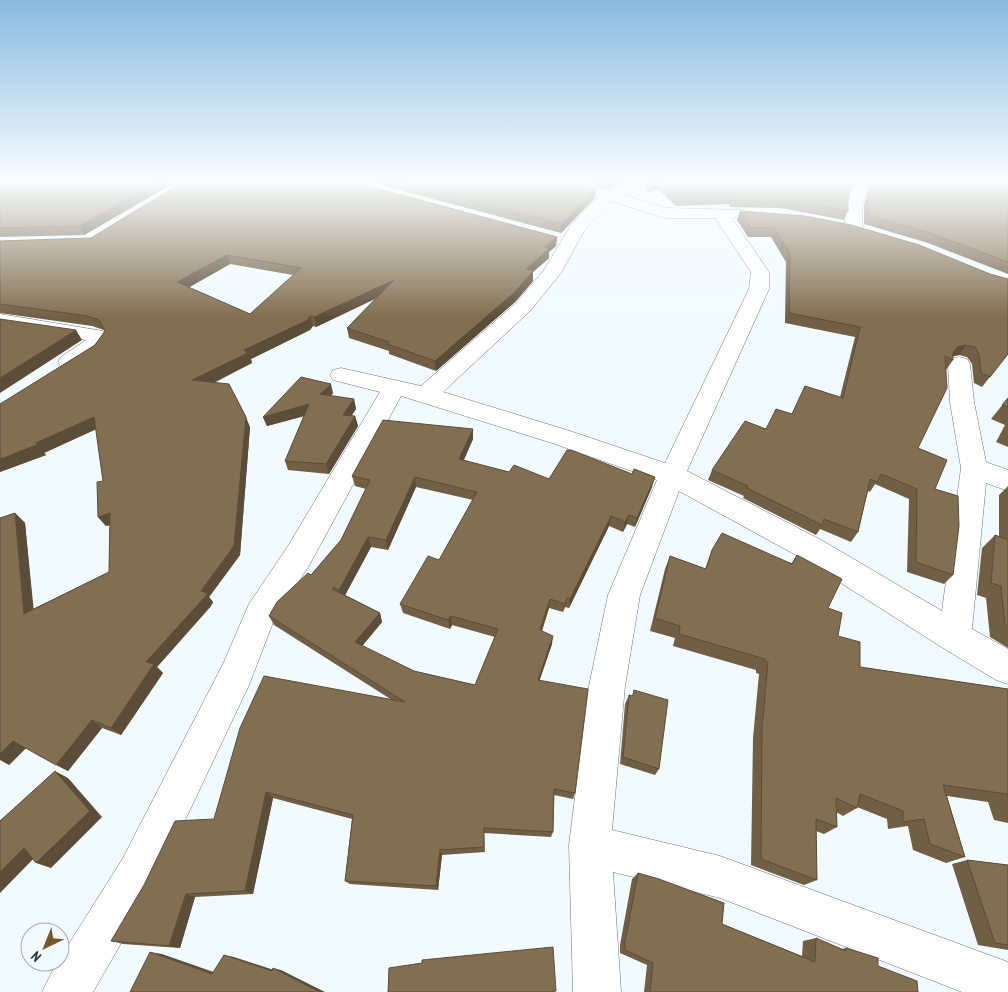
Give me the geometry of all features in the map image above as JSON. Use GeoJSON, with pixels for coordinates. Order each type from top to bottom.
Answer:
{"type":"FeatureCollection","features":[{"type":"Feature","properties":{"kind":"street"},"geometry":{"type":"LineString","coordinates":[[66,992],[138,873],[237,673],[260,614],[298,555],[410,391],[523,307],[552,273],[559,240],[574,226]]}},
{"type":"Feature","properties":{"kind":"street"},"geometry":{"type":"LineString","coordinates":[[597,992],[590,845],[607,686],[624,594],[672,475],[759,289],[760,272],[729,226]]}},
{"type":"Feature","properties":{"kind":"street"},"geometry":{"type":"LineString","coordinates":[[0,320],[96,335],[98,342],[92,348],[50,374]]}},
{"type":"Feature","properties":{"kind":"street"},"geometry":{"type":"LineString","coordinates":[[955,637],[974,468],[962,402],[959,364]]}},
{"type":"Feature","properties":{"kind":"street"},"geometry":{"type":"LineString","coordinates":[[341,375],[410,391],[561,436],[672,475],[813,550],[1008,668]]}},
{"type":"Feature","properties":{"kind":"street"},"geometry":{"type":"LineString","coordinates":[[974,468],[1008,481]]}},
{"type":"Feature","properties":{"kind":"street"},"geometry":{"type":"LineString","coordinates":[[590,845],[720,877],[1008,986]]}},
{"type":"Feature","properties":{"kind":"building"},"geometry":{"type":"Polygon","coordinates":[[[0,226],[68,226],[0,228],[0,226]]]}},
{"type":"Feature","properties":{"kind":"building"},"geometry":{"type":"Polygon","coordinates":[[[110,226],[517,226],[557,237],[545,247],[549,249],[526,269],[533,271],[515,292],[435,361],[387,344],[389,342],[347,328],[394,280],[314,317],[310,316],[308,320],[244,350],[248,353],[192,380],[229,384],[246,417],[234,546],[201,591],[207,593],[205,597],[146,662],[154,664],[111,728],[92,720],[56,765],[13,741],[0,754],[0,518],[15,513],[24,614],[109,572],[110,513],[98,517],[97,482],[103,481],[94,417],[36,443],[37,445],[0,459],[0,404],[95,345],[105,331],[99,320],[87,316],[0,304],[0,241],[91,238],[110,226]],[[227,255],[177,282],[250,314],[301,268],[227,255]]]}},
{"type":"Feature","properties":{"kind":"building"},"geometry":{"type":"Polygon","coordinates":[[[750,226],[855,226],[919,245],[990,274],[1008,279],[1008,354],[990,377],[981,373],[979,354],[975,347],[966,345],[957,347],[953,353],[953,360],[945,356],[947,388],[918,448],[947,460],[935,489],[958,496],[959,526],[953,575],[916,562],[917,489],[881,474],[877,482],[870,479],[858,532],[824,519],[822,525],[747,488],[748,486],[712,470],[745,421],[766,429],[776,409],[792,414],[805,386],[843,398],[860,327],[789,313],[790,253],[774,228],[751,228],[750,226]]]}},
{"type":"Feature","properties":{"kind":"building"},"geometry":{"type":"Polygon","coordinates":[[[907,226],[1008,226],[1008,262],[907,226]]]}},
{"type":"Feature","properties":{"kind":"building"},"geometry":{"type":"Polygon","coordinates":[[[0,319],[76,330],[0,378],[0,319]]]}},
{"type":"Feature","properties":{"kind":"building"},"geometry":{"type":"Polygon","coordinates":[[[301,377],[331,384],[320,394],[354,399],[343,415],[355,416],[326,464],[285,461],[309,404],[263,417],[301,377]]]}},
{"type":"Feature","properties":{"kind":"building"},"geometry":{"type":"Polygon","coordinates":[[[1008,398],[1008,407],[1002,405],[1008,398]]]}},
{"type":"Feature","properties":{"kind":"building"},"geometry":{"type":"Polygon","coordinates":[[[383,420],[473,429],[459,459],[509,472],[514,465],[549,479],[567,450],[571,450],[632,474],[634,469],[655,477],[637,518],[629,515],[625,522],[611,516],[570,599],[567,598],[565,604],[550,599],[540,630],[553,636],[538,680],[588,689],[575,793],[554,789],[553,832],[484,828],[484,847],[440,850],[436,886],[345,881],[353,815],[266,792],[245,891],[186,894],[169,946],[111,941],[144,885],[175,821],[214,819],[240,728],[264,676],[405,702],[269,616],[277,602],[308,573],[311,575],[341,540],[370,480],[352,476],[383,420]],[[415,477],[386,540],[368,537],[339,590],[334,587],[332,589],[380,613],[355,642],[414,671],[475,685],[498,629],[451,616],[448,620],[400,604],[428,556],[439,560],[477,492],[415,477]]]}},
{"type":"Feature","properties":{"kind":"building"},"geometry":{"type":"Polygon","coordinates":[[[722,533],[792,564],[797,555],[842,579],[828,608],[842,613],[838,636],[860,642],[860,667],[1008,689],[1008,797],[1007,794],[943,785],[965,857],[930,844],[924,819],[903,822],[903,811],[860,794],[857,808],[836,798],[837,827],[816,819],[817,880],[761,859],[762,728],[768,662],[764,661],[765,659],[679,634],[680,626],[655,618],[670,556],[706,569],[712,550],[722,533]]]}},
{"type":"Feature","properties":{"kind":"building"},"geometry":{"type":"Polygon","coordinates":[[[995,535],[1008,540],[1008,627],[1005,625],[1001,586],[991,583],[995,535]]]}},
{"type":"Feature","properties":{"kind":"building"},"geometry":{"type":"Polygon","coordinates":[[[634,690],[668,700],[659,769],[623,757],[629,695],[633,696],[634,690]]]}},
{"type":"Feature","properties":{"kind":"building"},"geometry":{"type":"Polygon","coordinates":[[[55,771],[90,811],[36,863],[24,848],[0,872],[0,821],[55,771]]]}},
{"type":"Feature","properties":{"kind":"building"},"geometry":{"type":"Polygon","coordinates":[[[967,860],[1008,865],[1008,945],[995,943],[967,860]]]}},
{"type":"Feature","properties":{"kind":"building"},"geometry":{"type":"Polygon","coordinates":[[[638,873],[724,903],[722,924],[815,962],[816,938],[846,951],[846,948],[878,958],[878,966],[917,981],[918,992],[650,992],[653,963],[625,950],[638,873]]]}},
{"type":"Feature","properties":{"kind":"building"},"geometry":{"type":"Polygon","coordinates":[[[553,947],[556,991],[388,992],[389,968],[422,963],[422,960],[553,947]]]}},
{"type":"Feature","properties":{"kind":"building"},"geometry":{"type":"Polygon","coordinates":[[[150,952],[212,974],[224,955],[272,971],[273,968],[319,992],[130,992],[150,952]]]}}]}
